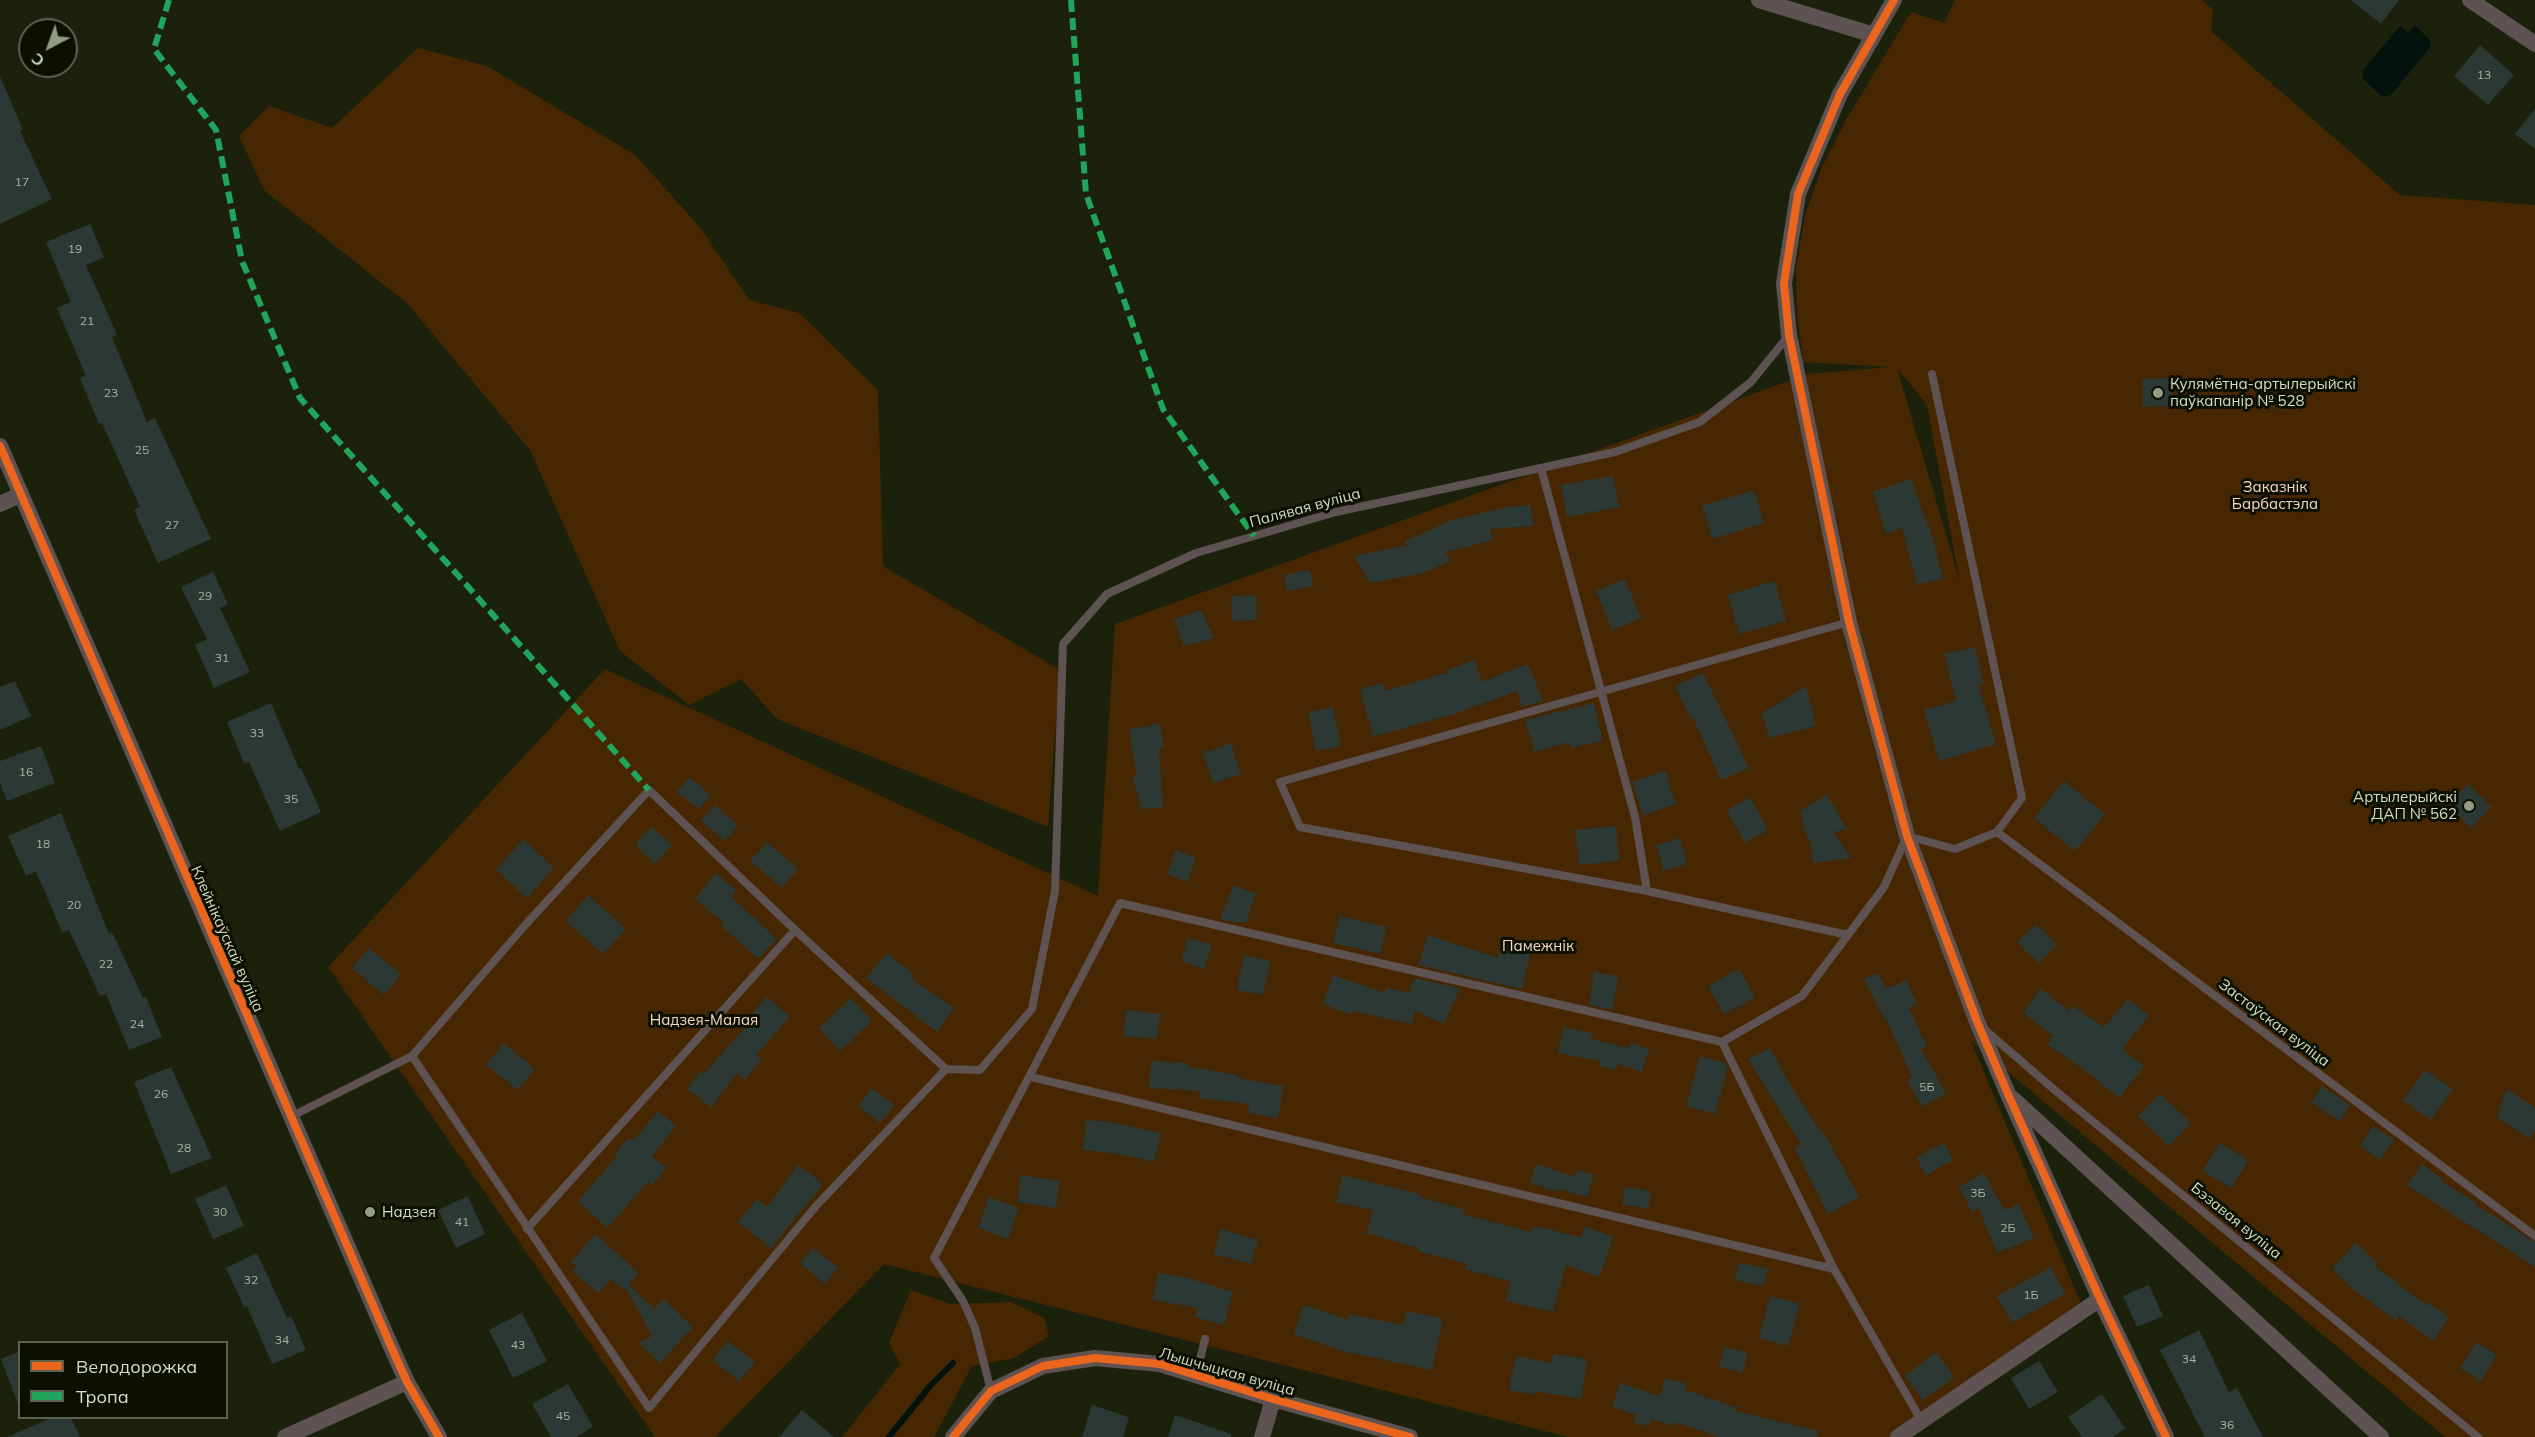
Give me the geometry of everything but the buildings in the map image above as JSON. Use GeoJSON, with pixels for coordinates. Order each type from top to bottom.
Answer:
{"type":"FeatureCollection","features":[{"type":"Feature","properties":{"kind":"street"},"geometry":{"type":"LineString","coordinates":[[1759,0],[1874,35]]}},
{"type":"Feature","properties":{"kind":"street"},"geometry":{"type":"LineString","coordinates":[[1894,0],[1840,94],[1798,195],[1785,283],[1789,335],[1849,622],[1907,836],[1978,1024],[2008,1094],[2100,1299],[2166,1437]]}},
{"type":"Feature","properties":{"kind":"street"},"geometry":{"type":"LineString","coordinates":[[2470,0],[2535,44]]}},
{"type":"Feature","properties":{"kind":"street","name":"Клейнікаўскай вуліца"},"geometry":{"type":"LineString","coordinates":[[0,446],[407,1382],[440,1437]]}},
{"type":"Feature","properties":{"kind":"street"},"geometry":{"type":"LineString","coordinates":[[0,504],[20,495]]}},
{"type":"Feature","properties":{"kind":"street"},"geometry":{"type":"LineString","coordinates":[[2008,1094],[2382,1437]]}},
{"type":"Feature","properties":{"kind":"street"},"geometry":{"type":"LineString","coordinates":[[1898,1437],[2100,1299]]}},
{"type":"Feature","properties":{"kind":"street","name":"Лышчыцкая вуліца"},"geometry":{"type":"LineString","coordinates":[[953,1437],[991,1392],[1043,1366],[1095,1358],[1160,1364],[1272,1400],[1410,1437]]}},
{"type":"Feature","properties":{"kind":"street"},"geometry":{"type":"LineString","coordinates":[[285,1437],[407,1382]]}},
{"type":"Feature","properties":{"kind":"street"},"geometry":{"type":"LineString","coordinates":[[1262,1437],[1272,1400]]}},
{"type":"Feature","properties":{"kind":"lane","name":"Палявая вуліца"},"geometry":{"type":"LineString","coordinates":[[946,1068],[980,1070],[1032,1010],[1055,891],[1063,644],[1107,594],[1196,553],[1336,512],[1615,452],[1700,422],[1751,382],[1789,335]]}},
{"type":"Feature","properties":{"kind":"lane"},"geometry":{"type":"LineString","coordinates":[[991,1392],[975,1328],[963,1301],[934,1258],[999,1132],[1031,1077],[1120,903],[1722,1042],[1802,996],[1884,887],[1907,836],[1955,849],[1997,832],[2022,798],[1932,374]]}},
{"type":"Feature","properties":{"kind":"lane"},"geometry":{"type":"LineString","coordinates":[[1541,468],[1635,817],[1647,891]]}},
{"type":"Feature","properties":{"kind":"lane"},"geometry":{"type":"LineString","coordinates":[[1848,935],[1647,891],[1300,827],[1280,782],[1849,622]]}},
{"type":"Feature","properties":{"kind":"lane"},"geometry":{"type":"LineString","coordinates":[[290,1117],[412,1056],[527,923],[649,790],[795,930],[946,1068],[816,1206],[649,1408],[412,1056]]}},
{"type":"Feature","properties":{"kind":"lane","name":"Застаўская вуліца"},"geometry":{"type":"LineString","coordinates":[[1997,832],[2535,1236]]}},
{"type":"Feature","properties":{"kind":"lane"},"geometry":{"type":"LineString","coordinates":[[527,1229],[795,930]]}},
{"type":"Feature","properties":{"kind":"lane","name":"Бэзавая вуліца"},"geometry":{"type":"LineString","coordinates":[[1978,1024],[2057,1092],[2478,1437]]}},
{"type":"Feature","properties":{"kind":"lane"},"geometry":{"type":"LineString","coordinates":[[1722,1042],[1833,1269],[1921,1420]]}},
{"type":"Feature","properties":{"kind":"lane"},"geometry":{"type":"LineString","coordinates":[[1031,1077],[1833,1269]]}},
{"type":"Feature","properties":{"kind":"lane"},"geometry":{"type":"LineString","coordinates":[[1196,1376],[1205,1339]]}},
{"type":"Feature","properties":{"kind":"green space"},"geometry":{"type":"Polygon","coordinates":[[[1955,0],[2202,0],[2213,10],[2211,31],[2400,195],[2535,205],[2535,1437],[2445,1437],[1971,1041],[2082,1306],[1891,1437],[1568,1437],[884,1264],[715,1437],[655,1437],[328,967],[605,669],[1098,896],[1115,624],[1808,374],[1890,367],[1803,362],[1797,312],[1796,268],[1805,215],[1822,167],[1846,120],[1911,12],[1944,23],[1955,0]],[[1897,368],[1959,580],[1927,405],[1897,368]]]}},
{"type":"Feature","properties":{"kind":"green space"},"geometry":{"type":"Polygon","coordinates":[[[418,48],[487,66],[635,155],[699,226],[749,300],[799,313],[878,390],[883,566],[1060,670],[1048,827],[777,719],[741,679],[689,705],[620,651],[530,450],[407,303],[264,190],[239,136],[269,106],[332,128],[418,48]]]}},
{"type":"Feature","properties":{"kind":"green space"},"geometry":{"type":"Polygon","coordinates":[[[911,1290],[950,1304],[1011,1302],[1044,1318],[1049,1336],[1014,1358],[972,1366],[934,1437],[842,1437],[900,1364],[889,1343],[911,1290]]]}},
{"type":"Feature","properties":{"kind":"shaded area"},"geometry":{"type":"Polygon","coordinates":[[[2415,25],[2429,39],[2431,46],[2393,93],[2389,96],[2381,96],[2362,77],[2364,69],[2400,26],[2408,33],[2415,25]]]}},
{"type":"Feature","properties":{"kind":"waterway"},"geometry":{"type":"LineString","coordinates":[[889,1437],[931,1385],[953,1363]]}},
{"type":"Feature","properties":{"kind":"marked path"},"geometry":{"type":"LineString","coordinates":[[169,0],[154,49],[216,130],[242,261],[300,398],[649,790]]}},
{"type":"Feature","properties":{"kind":"marked path"},"geometry":{"type":"LineString","coordinates":[[1071,0],[1086,194],[1163,409],[1254,536]]}},
{"type":"Feature","properties":{"kind":"cycle path"},"geometry":{"type":"LineString","coordinates":[[1894,0],[1840,94],[1798,194],[1784,283],[1789,335],[1849,622],[1907,836],[1978,1024],[2008,1094],[2100,1299],[2166,1437]]}},
{"type":"Feature","properties":{"kind":"cycle path"},"geometry":{"type":"LineString","coordinates":[[0,446],[389,1342],[407,1382],[439,1437]]}},
{"type":"Feature","properties":{"kind":"cycle path"},"geometry":{"type":"LineString","coordinates":[[953,1437],[991,1391],[1043,1366],[1095,1358],[1160,1364],[1273,1399],[1410,1437]]}},
{"type":"Feature","properties":{"kind":"place","name":"Кулямётна-артылерыйскі паўкапанір № 528"},"geometry":{"type":"Point","coordinates":[2158,393]}},
{"type":"Feature","properties":{"kind":"place","name":"Артылерыйскі ДАП № 562"},"geometry":{"type":"Point","coordinates":[2469,806]}},
{"type":"Feature","properties":{"kind":"place","name":"Надзея"},"geometry":{"type":"Point","coordinates":[370,1212]}},
{"type":"Feature","properties":{"kind":"park label","name":"Заказнік Барбастэла"},"geometry":{"type":"Point","coordinates":[2275,496]}},
{"type":"Feature","properties":{"kind":"park label","name":"Памежнік"},"geometry":{"type":"Point","coordinates":[1538,946]}},
{"type":"Feature","properties":{"kind":"park label","name":"Надзея-Малая"},"geometry":{"type":"Point","coordinates":[704,1020]}}]}
